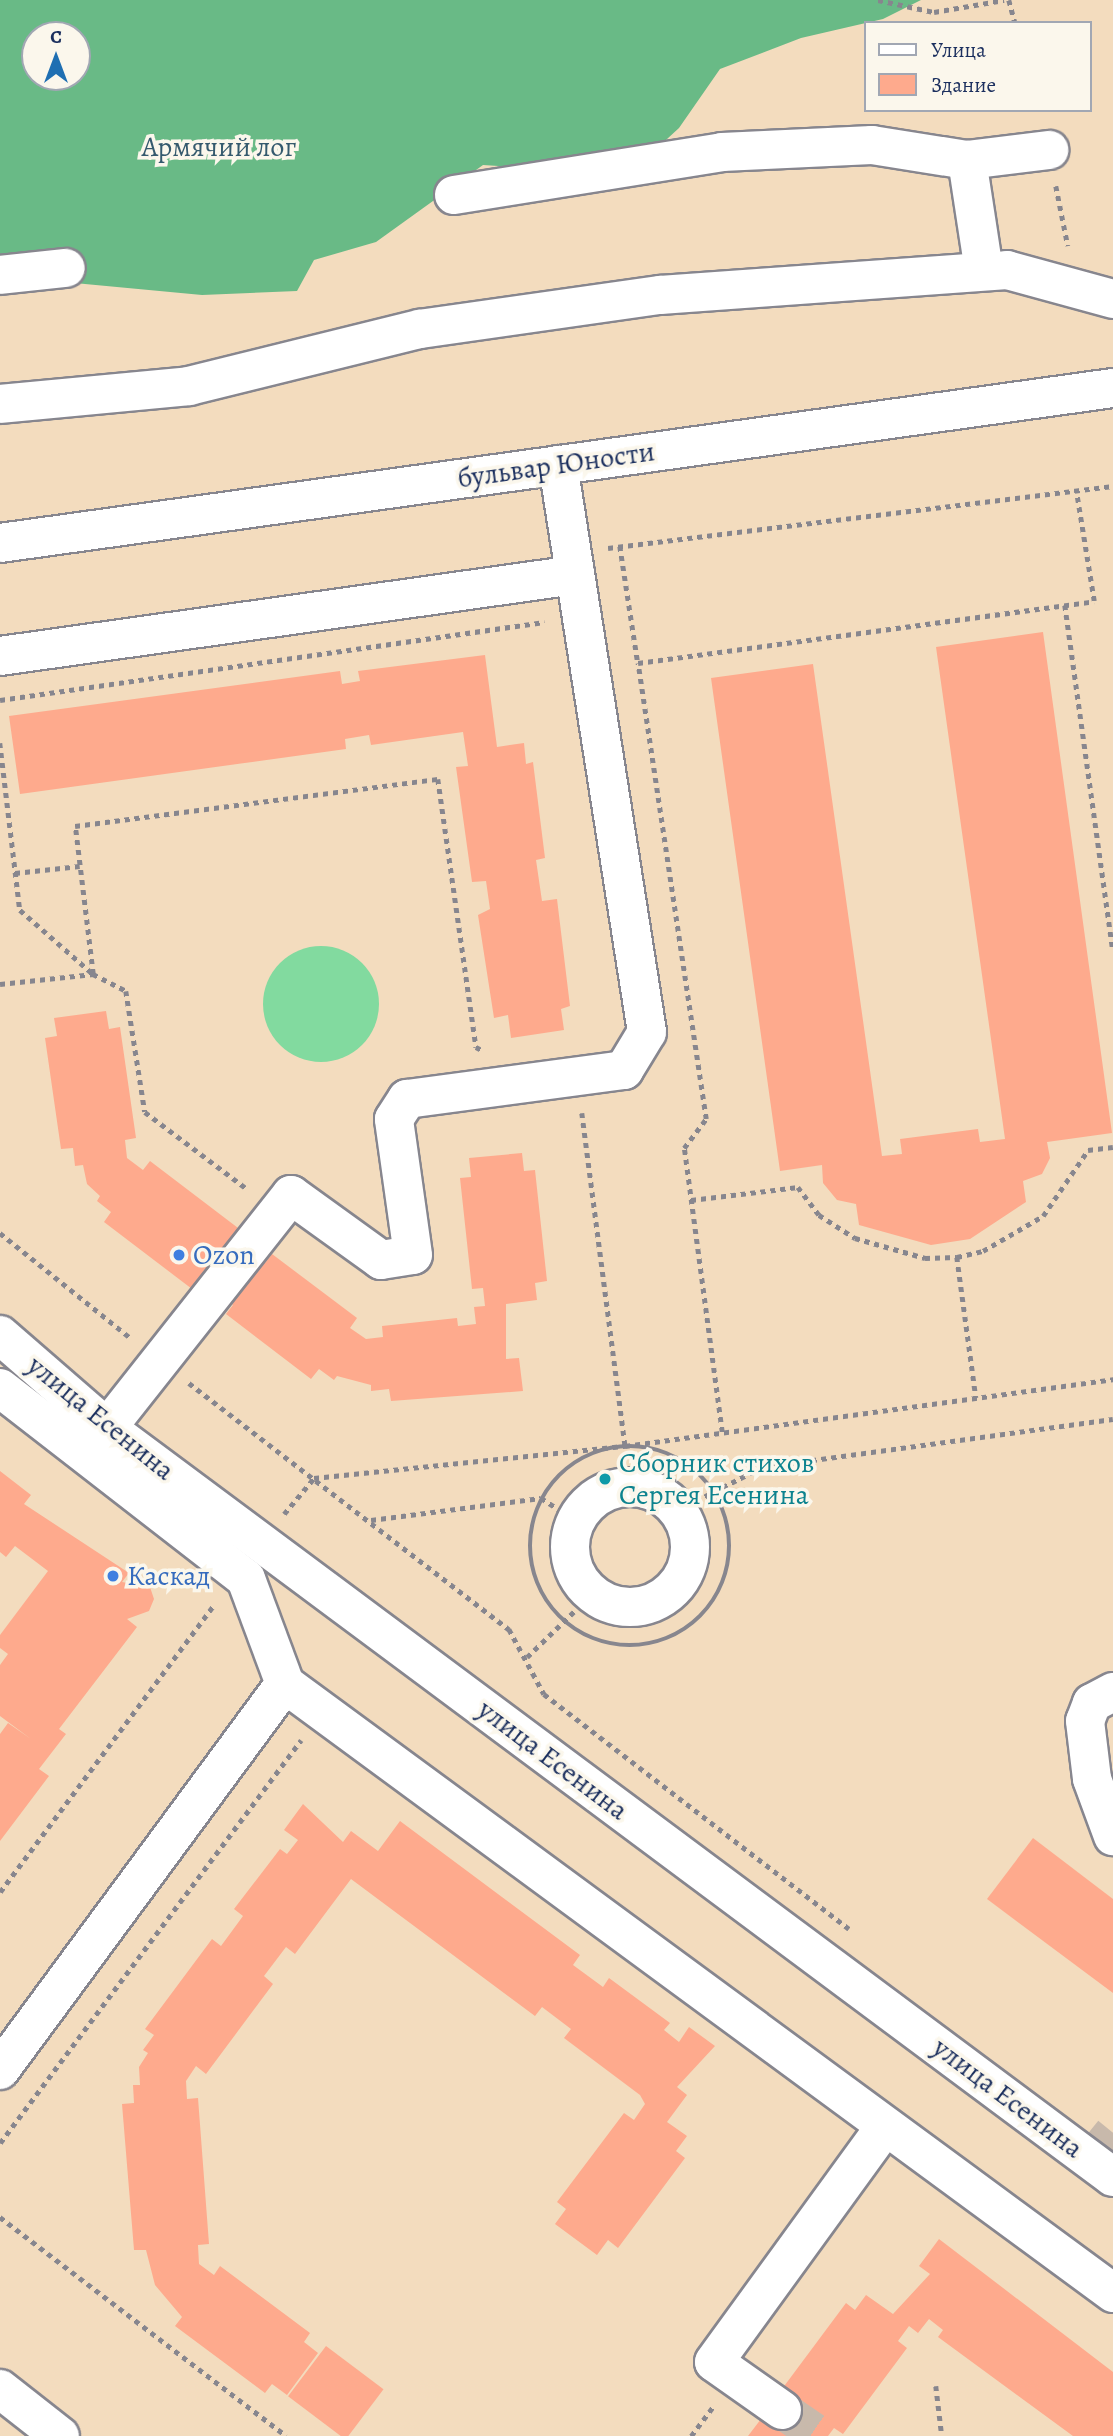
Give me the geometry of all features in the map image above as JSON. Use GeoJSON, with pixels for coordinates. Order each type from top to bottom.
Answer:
{"type":"FeatureCollection","features":[{"type":"Feature","properties":{"kind":"street"},"geometry":{"type":"LineString","coordinates":[[454,195],[722,152],[872,145],[967,160],[1049,150]]}},
{"type":"Feature","properties":{"kind":"street"},"geometry":{"type":"LineString","coordinates":[[967,160],[984,271]]}},
{"type":"Feature","properties":{"kind":"street"},"geometry":{"type":"LineString","coordinates":[[0,275],[66,268]]}},
{"type":"Feature","properties":{"kind":"street"},"geometry":{"type":"LineString","coordinates":[[0,404],[189,386],[420,329],[660,295],[1007,270],[1113,299]]}},
{"type":"Feature","properties":{"kind":"street","name":"бульвар Юности"},"geometry":{"type":"LineString","coordinates":[[0,543],[1113,388]]}},
{"type":"Feature","properties":{"kind":"street"},"geometry":{"type":"LineString","coordinates":[[107,1429],[291,1195],[381,1260],[413,1255],[394,1119],[407,1099],[624,1070],[647,1032],[558,465]]}},
{"type":"Feature","properties":{"kind":"street"},"geometry":{"type":"LineString","coordinates":[[0,656],[574,564]]}},
{"type":"Feature","properties":{"kind":"street","name":"улица Есенина"},"geometry":{"type":"LineString","coordinates":[[0,1335],[249,1557],[1113,2177]]}},
{"type":"Feature","properties":{"kind":"street"},"geometry":{"type":"LineString","coordinates":[[0,1388],[249,1557],[285,1684],[884,2128],[1113,2294]]}},
{"type":"Feature","properties":{"kind":"street"},"geometry":{"type":"LineString","coordinates":[[624,1486],[663,1496],[678,1510],[687,1527],[687,1566],[665,1597],[628,1608],[592,1594],[570,1560],[575,1520],[596,1498],[624,1486]]}},
{"type":"Feature","properties":{"kind":"street"},"geometry":{"type":"LineString","coordinates":[[0,2070],[285,1684]]}},
{"type":"Feature","properties":{"kind":"street"},"geometry":{"type":"LineString","coordinates":[[1113,1692],[1092,1703],[1085,1721],[1093,1779],[1113,1836]]}},
{"type":"Feature","properties":{"kind":"street"},"geometry":{"type":"LineString","coordinates":[[782,2410],[714,2362],[884,2128]]}},
{"type":"Feature","properties":{"kind":"street"},"geometry":{"type":"LineString","coordinates":[[0,2389],[60,2436]]}},
{"type":"Feature","properties":{"kind":"path"},"geometry":{"type":"LineString","coordinates":[[878,0],[934,12],[1007,0],[1014,21]]}},
{"type":"Feature","properties":{"kind":"path"},"geometry":{"type":"LineString","coordinates":[[1049,150],[1076,290]]}},
{"type":"Feature","properties":{"kind":"path"},"geometry":{"type":"LineString","coordinates":[[574,564],[620,546],[1113,486]]}},
{"type":"Feature","properties":{"kind":"path"},"geometry":{"type":"LineString","coordinates":[[638,663],[1094,601],[1076,490]]}},
{"type":"Feature","properties":{"kind":"path"},"geometry":{"type":"LineString","coordinates":[[620,546],[706,1119],[684,1148],[722,1432]]}},
{"type":"Feature","properties":{"kind":"path"},"geometry":{"type":"LineString","coordinates":[[1065,605],[1113,948]]}},
{"type":"Feature","properties":{"kind":"path"},"geometry":{"type":"LineString","coordinates":[[0,699],[559,620]]}},
{"type":"Feature","properties":{"kind":"path"},"geometry":{"type":"LineString","coordinates":[[0,743],[20,909],[93,974],[126,991],[145,1112],[278,1212]]}},
{"type":"Feature","properties":{"kind":"path"},"geometry":{"type":"LineString","coordinates":[[93,974],[75,827],[438,779],[476,1047],[494,1056]]}},
{"type":"Feature","properties":{"kind":"path"},"geometry":{"type":"LineString","coordinates":[[15,873],[80,866]]}},
{"type":"Feature","properties":{"kind":"path"},"geometry":{"type":"LineString","coordinates":[[0,984],[93,974]]}},
{"type":"Feature","properties":{"kind":"path"},"geometry":{"type":"LineString","coordinates":[[571,1103],[582,1107],[625,1446]]}},
{"type":"Feature","properties":{"kind":"path"},"geometry":{"type":"LineString","coordinates":[[691,1200],[798,1187],[819,1216],[855,1238],[925,1258],[957,1257],[984,1251],[1043,1216],[1073,1181],[1088,1150],[1113,1147]]}},
{"type":"Feature","properties":{"kind":"path"},"geometry":{"type":"LineString","coordinates":[[0,1233],[160,1361],[509,1629],[527,1657],[544,1694],[862,1938]]}},
{"type":"Feature","properties":{"kind":"path"},"geometry":{"type":"LineString","coordinates":[[957,1257],[976,1398]]}},
{"type":"Feature","properties":{"kind":"path"},"geometry":{"type":"LineString","coordinates":[[0,1892],[249,1557],[314,1478],[625,1446],[1113,1379]]}},
{"type":"Feature","properties":{"kind":"path"},"geometry":{"type":"LineString","coordinates":[[678,1510],[762,1467],[1113,1419]]}},
{"type":"Feature","properties":{"kind":"path"},"geometry":{"type":"LineString","coordinates":[[625,1446],[680,1460],[714,1491],[727,1520],[724,1582],[685,1631],[655,1644],[624,1647],[593,1640],[565,1624],[543,1597],[531,1565],[530,1531],[541,1498],[562,1471],[591,1453],[625,1446]]}},
{"type":"Feature","properties":{"kind":"path"},"geometry":{"type":"LineString","coordinates":[[370,1520],[541,1498],[575,1520]]}},
{"type":"Feature","properties":{"kind":"path"},"geometry":{"type":"LineString","coordinates":[[527,1657],[565,1624],[592,1594]]}},
{"type":"Feature","properties":{"kind":"path"},"geometry":{"type":"LineString","coordinates":[[0,2143],[308,1731]]}},
{"type":"Feature","properties":{"kind":"path"},"geometry":{"type":"LineString","coordinates":[[0,2217],[286,2436]]}},
{"type":"Feature","properties":{"kind":"path"},"geometry":{"type":"LineString","coordinates":[[691,2436],[736,2378]]}},
{"type":"Feature","properties":{"kind":"path"},"geometry":{"type":"LineString","coordinates":[[936,2386],[942,2436]]}},
{"type":"Feature","properties":{"kind":"green space","name":"Армячий лог"},"geometry":{"type":"Polygon","coordinates":[[[0,0],[921,0],[883,19],[864,21],[864,23],[801,38],[720,69],[679,128],[642,162],[574,171],[483,165],[376,242],[314,260],[297,291],[202,295],[0,276],[0,0]]]}},
{"type":"Feature","properties":{"kind":"green space"},"geometry":{"type":"Polygon","coordinates":[[[321,946],[343,950],[362,963],[375,982],[379,1004],[375,1026],[362,1045],[343,1058],[321,1062],[299,1058],[280,1045],[267,1026],[263,1004],[267,982],[280,963],[299,950],[321,946]]]}},
{"type":"Feature","properties":{"kind":"building"},"geometry":{"type":"Polygon","coordinates":[[[1043,632],[1112,1133],[1047,1142],[1050,1158],[1042,1174],[1023,1181],[1026,1202],[970,1239],[931,1245],[859,1225],[856,1204],[837,1200],[823,1183],[822,1165],[780,1171],[711,678],[813,664],[882,1156],[902,1154],[900,1139],[978,1129],[980,1142],[1005,1139],[936,647],[1043,632]]]}},
{"type":"Feature","properties":{"kind":"building"},"geometry":{"type":"Polygon","coordinates":[[[485,655],[497,747],[524,743],[526,764],[533,762],[545,858],[536,860],[542,901],[557,899],[570,1006],[561,1009],[564,1030],[511,1038],[508,1015],[494,1018],[478,915],[490,909],[486,881],[472,882],[456,767],[468,766],[463,732],[371,745],[369,735],[345,739],[346,749],[20,794],[9,716],[340,671],[342,684],[360,681],[358,671],[485,655]]]}},
{"type":"Feature","properties":{"kind":"building"},"geometry":{"type":"Polygon","coordinates":[[[106,1011],[109,1029],[120,1027],[136,1138],[125,1140],[127,1158],[143,1170],[150,1161],[242,1231],[235,1241],[265,1263],[272,1254],[357,1318],[350,1328],[366,1339],[383,1337],[382,1326],[457,1318],[458,1326],[476,1324],[474,1307],[485,1306],[483,1288],[472,1289],[460,1178],[471,1177],[469,1158],[522,1153],[524,1171],[535,1170],[547,1281],[535,1283],[537,1300],[506,1304],[506,1359],[519,1358],[523,1391],[391,1401],[389,1389],[371,1391],[371,1385],[337,1376],[334,1380],[319,1369],[311,1379],[226,1314],[233,1305],[204,1283],[196,1292],[104,1222],[111,1212],[97,1201],[100,1196],[87,1184],[83,1165],[75,1166],[73,1148],[61,1149],[45,1038],[57,1036],[54,1018],[106,1011]]]}},
{"type":"Feature","properties":{"kind":"building"},"geometry":{"type":"Polygon","coordinates":[[[0,1471],[31,1495],[24,1504],[129,1573],[122,1582],[150,1587],[154,1599],[149,1611],[127,1619],[137,1627],[59,1729],[66,1734],[39,1769],[49,1776],[0,1841],[0,1734],[8,1723],[31,1739],[0,1716],[0,1665],[8,1654],[0,1648],[0,1635],[48,1571],[15,1546],[6,1557],[0,1552],[0,1471]]]}},
{"type":"Feature","properties":{"kind":"building"},"geometry":{"type":"Polygon","coordinates":[[[303,1804],[343,1842],[351,1831],[378,1851],[400,1821],[580,1955],[573,1965],[603,1987],[609,1978],[670,2023],[664,2030],[679,2042],[689,2027],[715,2046],[677,2087],[687,2095],[667,2122],[687,2136],[676,2151],[685,2158],[618,2248],[608,2240],[597,2255],[555,2224],[566,2209],[557,2202],[624,2113],[634,2120],[645,2104],[640,2095],[564,2038],[571,2029],[542,2007],[535,2016],[351,1879],[295,1954],[286,1947],[264,1976],[273,1984],[206,2074],[196,2066],[186,2081],[187,2099],[198,2098],[209,2244],[198,2245],[199,2264],[214,2275],[220,2266],[310,2333],[304,2342],[318,2353],[287,2395],[272,2384],[265,2393],[175,2326],[182,2317],[155,2285],[146,2250],[134,2250],[122,2104],[134,2103],[133,2085],[140,2085],[139,2067],[148,2053],[143,2050],[154,2035],[145,2029],[212,1939],[221,1946],[243,1916],[234,1909],[280,1849],[287,1854],[298,1840],[284,1830],[303,1804]]]}},
{"type":"Feature","properties":{"kind":"building"},"geometry":{"type":"Polygon","coordinates":[[[1033,1838],[1113,1899],[1113,1993],[987,1899],[1033,1838]]]}},
{"type":"Feature","properties":{"kind":"building"},"geometry":{"type":"Polygon","coordinates":[[[939,2239],[1113,2372],[1113,2436],[1073,2436],[938,2337],[943,2330],[929,2319],[918,2333],[909,2326],[898,2341],[907,2348],[843,2434],[834,2428],[828,2436],[748,2436],[761,2419],[770,2426],[782,2410],[782,2389],[846,2303],[855,2310],[866,2295],[893,2314],[930,2274],[919,2266],[939,2239]]]}},
{"type":"Feature","properties":{"kind":"building"},"geometry":{"type":"Polygon","coordinates":[[[326,2346],[384,2389],[348,2436],[341,2436],[288,2396],[326,2346]]]}},
{"type":"Feature","properties":{"kind":"tunnel"},"geometry":{"type":"LineString","coordinates":[[1091,2160],[1113,2133]]}},
{"type":"Feature","properties":{"kind":"tunnel"},"geometry":{"type":"LineString","coordinates":[[782,2410],[820,2436]]}},
{"type":"Feature","properties":{"kind":"place","name":"Ozon"},"geometry":{"type":"Point","coordinates":[179,1255]}},
{"type":"Feature","properties":{"kind":"place","name":"Сборник стихов Сергея Есенина"},"geometry":{"type":"Point","coordinates":[605,1479]}},
{"type":"Feature","properties":{"kind":"place","name":"Каскад"},"geometry":{"type":"Point","coordinates":[113,1576]}}]}
